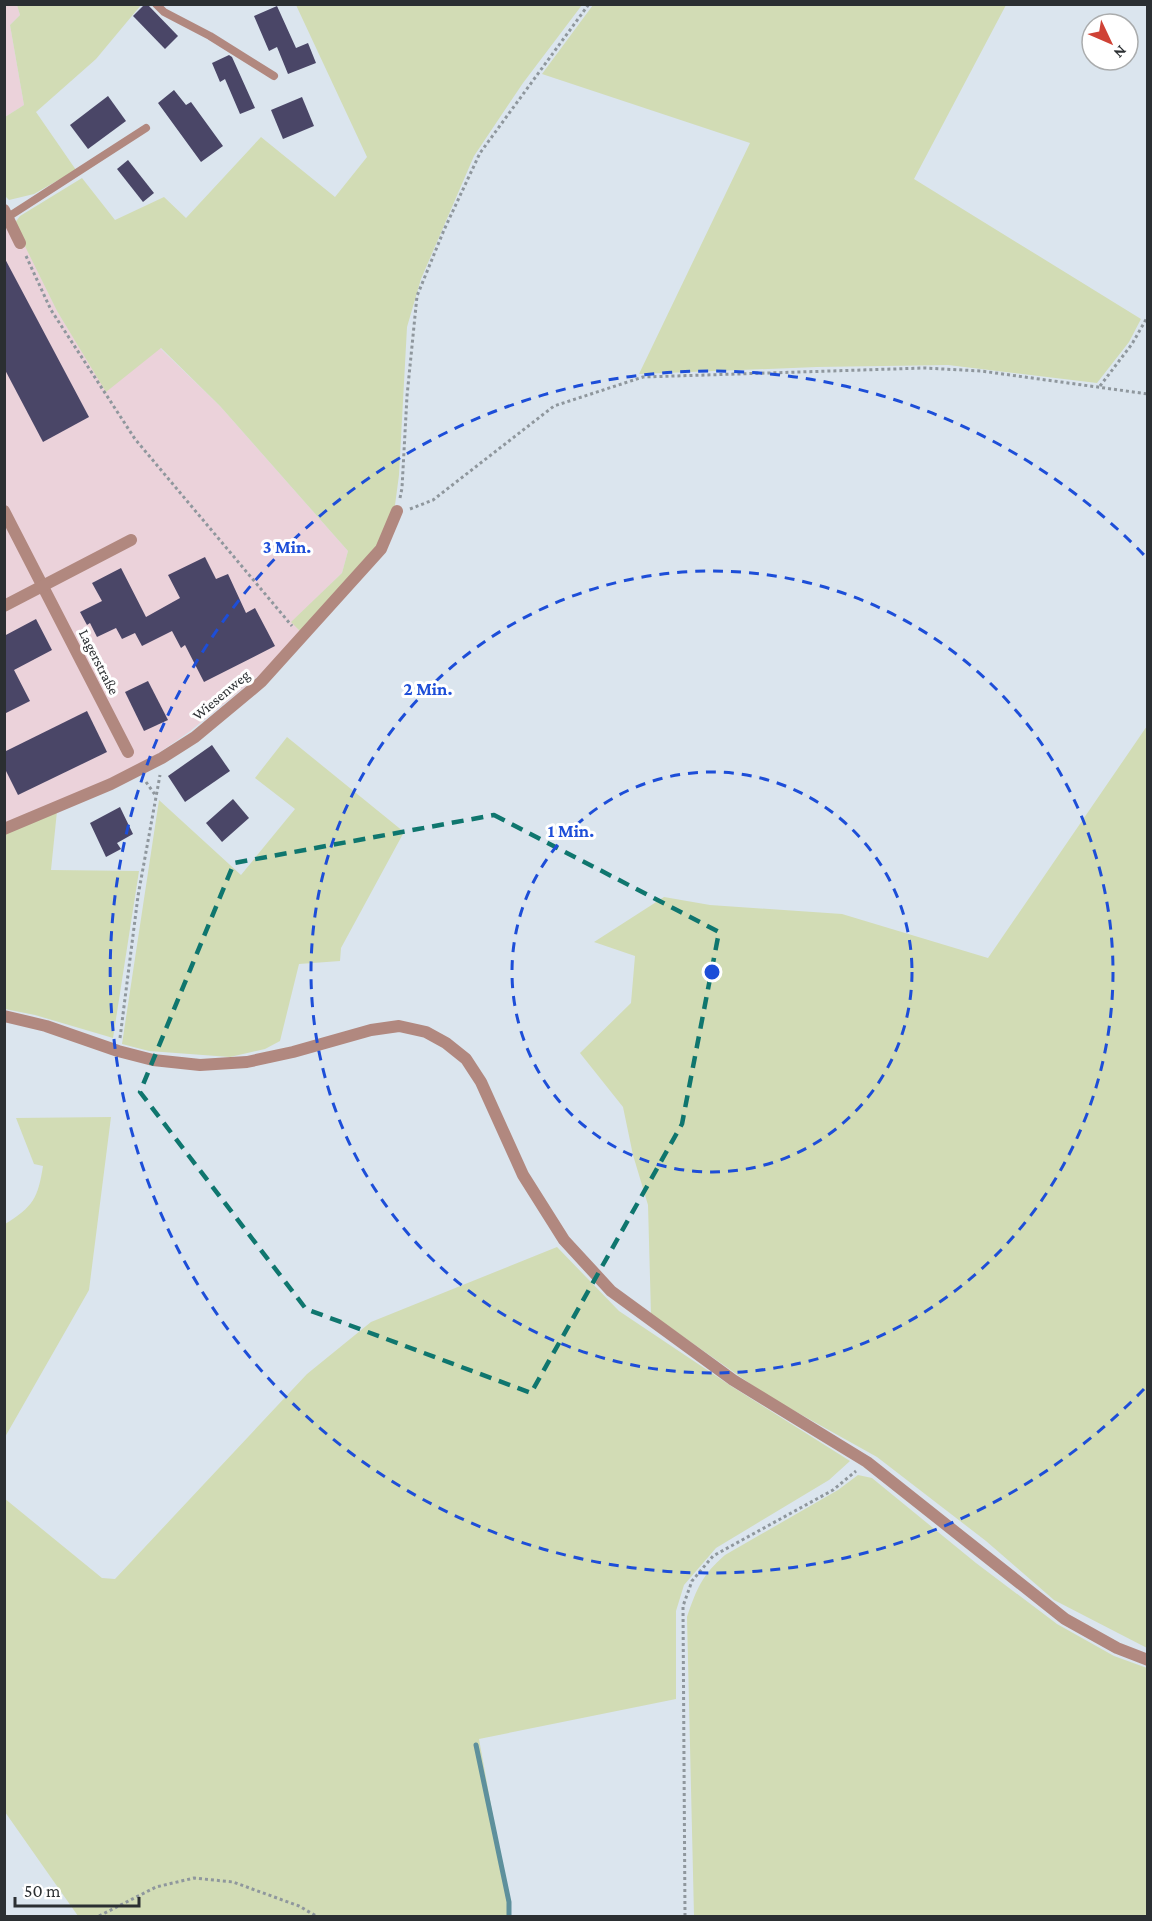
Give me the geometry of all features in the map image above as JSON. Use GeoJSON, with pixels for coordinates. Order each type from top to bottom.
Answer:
{"type":"FeatureCollection","features":[{"type":"Feature","properties":{"kind":"street"},"geometry":{"type":"LineString","coordinates":[[6,213],[20,243]]}},
{"type":"Feature","properties":{"kind":"street","name":"Lagerstraße"},"geometry":{"type":"LineString","coordinates":[[4,511],[128,752]]}},
{"type":"Feature","properties":{"kind":"street","name":"Wiesenweg"},"geometry":{"type":"LineString","coordinates":[[4,829],[111,784],[162,758],[195,736],[261,682],[300,640],[381,549],[397,511]]}},
{"type":"Feature","properties":{"kind":"street"},"geometry":{"type":"LineString","coordinates":[[4,606],[131,540]]}},
{"type":"Feature","properties":{"kind":"street"},"geometry":{"type":"LineString","coordinates":[[4,1016],[46,1026],[118,1051],[153,1059],[200,1065],[247,1062],[293,1052],[371,1029],[399,1026],[426,1032],[446,1043],[466,1059],[481,1082],[523,1175],[564,1240],[610,1291],[733,1380],[867,1462],[1065,1619],[1117,1648],[1148,1660]]}},
{"type":"Feature","properties":{"kind":"lane"},"geometry":{"type":"LineString","coordinates":[[156,4],[164,12],[210,36],[274,76]]}},
{"type":"Feature","properties":{"kind":"lane"},"geometry":{"type":"LineString","coordinates":[[6,213],[146,128]]}},
{"type":"Feature","properties":{"kind":"path"},"geometry":{"type":"LineString","coordinates":[[589,4],[480,153],[444,230],[417,297],[407,396],[402,488],[397,511],[416,508],[433,500],[554,406],[643,377],[924,368],[981,371],[1148,394]]}},
{"type":"Feature","properties":{"kind":"path"},"geometry":{"type":"LineString","coordinates":[[20,243],[51,310],[135,439],[293,628],[300,640]]}},
{"type":"Feature","properties":{"kind":"path"},"geometry":{"type":"LineString","coordinates":[[1099,387],[1132,344],[1148,316]]}},
{"type":"Feature","properties":{"kind":"path"},"geometry":{"type":"LineString","coordinates":[[118,1051],[138,896],[162,758]]}},
{"type":"Feature","properties":{"kind":"path"},"geometry":{"type":"LineString","coordinates":[[685,1917],[683,1606],[692,1581],[713,1556],[833,1490],[867,1462]]}},
{"type":"Feature","properties":{"kind":"path"},"geometry":{"type":"LineString","coordinates":[[99,1917],[156,1887],[194,1878],[233,1882],[299,1906],[316,1917]]}},
{"type":"Feature","properties":{"kind":"highlighted area"},"geometry":{"type":"Polygon","coordinates":[[[494,815],[719,932],[682,1124],[531,1393],[306,1309],[140,1092],[234,863],[494,815]]]}},
{"type":"Feature","properties":{"kind":"shaded area"},"geometry":{"type":"Polygon","coordinates":[[[5,5],[17,5],[20,15],[10,25],[24,105],[5,117],[5,5]]]}},
{"type":"Feature","properties":{"kind":"shaded area"},"geometry":{"type":"Polygon","coordinates":[[[4,203],[57,311],[106,391],[160,348],[220,406],[348,551],[342,573],[292,622],[302,633],[278,660],[189,732],[147,761],[61,801],[4,831],[4,203]]]}},
{"type":"Feature","properties":{"kind":"green space"},"geometry":{"type":"Polygon","coordinates":[[[17,5],[141,5],[96,59],[36,112],[76,170],[34,194],[9,200],[5,196],[5,117],[24,105],[10,25],[20,15],[17,5]]]}},
{"type":"Feature","properties":{"kind":"green space"},"geometry":{"type":"Polygon","coordinates":[[[296,5],[582,5],[523,83],[474,156],[421,279],[407,327],[399,475],[395,505],[380,546],[302,633],[291,622],[342,573],[348,551],[220,406],[161,348],[106,392],[57,311],[14,224],[20,216],[82,178],[115,220],[164,197],[186,218],[261,137],[335,197],[367,157],[296,5]]]}},
{"type":"Feature","properties":{"kind":"green space"},"geometry":{"type":"Polygon","coordinates":[[[593,5],[1006,5],[914,179],[1141,319],[1129,342],[1097,383],[948,365],[817,367],[639,374],[750,143],[542,74],[593,5]]]}},
{"type":"Feature","properties":{"kind":"green space"},"geometry":{"type":"Polygon","coordinates":[[[1147,726],[1147,1648],[1054,1600],[986,1541],[877,1457],[766,1395],[651,1314],[648,1205],[633,1155],[623,1107],[580,1053],[631,1003],[635,956],[594,942],[664,897],[710,905],[842,914],[988,958],[1147,726]]]}},
{"type":"Feature","properties":{"kind":"green space"},"geometry":{"type":"Polygon","coordinates":[[[287,737],[404,832],[341,948],[340,961],[299,964],[280,1041],[265,1049],[230,1057],[149,1051],[122,1044],[159,800],[241,875],[295,809],[255,778],[287,737]]]}},
{"type":"Feature","properties":{"kind":"green space"},"geometry":{"type":"Polygon","coordinates":[[[57,811],[51,870],[139,871],[113,1038],[35,1015],[5,1009],[4,831],[57,811]]]}},
{"type":"Feature","properties":{"kind":"green space"},"geometry":{"type":"Polygon","coordinates":[[[111,1117],[89,1290],[5,1437],[5,1224],[33,1201],[43,1166],[34,1164],[16,1118],[111,1117]]]}},
{"type":"Feature","properties":{"kind":"green space"},"geometry":{"type":"Polygon","coordinates":[[[557,1247],[619,1311],[731,1386],[850,1461],[829,1480],[716,1548],[684,1585],[676,1611],[676,1699],[479,1739],[511,1916],[78,1916],[5,1812],[4,1498],[102,1578],[115,1579],[307,1374],[371,1322],[557,1247]]]}},
{"type":"Feature","properties":{"kind":"green space"},"geometry":{"type":"Polygon","coordinates":[[[858,1475],[872,1478],[976,1563],[1057,1624],[1114,1656],[1147,1668],[1147,1916],[694,1916],[687,1617],[697,1590],[717,1562],[725,1555],[838,1490],[858,1475]]]}},
{"type":"Feature","properties":{"kind":"building"},"geometry":{"type":"Polygon","coordinates":[[[145,4],[178,36],[165,49],[133,16],[145,4]]]}},
{"type":"Feature","properties":{"kind":"building"},"geometry":{"type":"Polygon","coordinates":[[[277,6],[296,48],[308,43],[316,63],[288,74],[277,47],[269,51],[254,16],[277,6]]]}},
{"type":"Feature","properties":{"kind":"building"},"geometry":{"type":"Polygon","coordinates":[[[229,55],[232,57],[255,108],[240,114],[225,79],[220,82],[212,63],[229,55]]]}},
{"type":"Feature","properties":{"kind":"building"},"geometry":{"type":"Polygon","coordinates":[[[174,90],[186,105],[191,102],[223,146],[201,162],[158,103],[174,90]]]}},
{"type":"Feature","properties":{"kind":"building"},"geometry":{"type":"Polygon","coordinates":[[[108,96],[126,121],[88,149],[70,125],[108,96]]]}},
{"type":"Feature","properties":{"kind":"building"},"geometry":{"type":"Polygon","coordinates":[[[302,97],[314,126],[283,139],[271,110],[302,97]]]}},
{"type":"Feature","properties":{"kind":"building"},"geometry":{"type":"Polygon","coordinates":[[[128,160],[154,193],[143,202],[117,169],[128,160]]]}},
{"type":"Feature","properties":{"kind":"building"},"geometry":{"type":"Polygon","coordinates":[[[4,257],[89,417],[43,442],[4,368],[4,257]]]}},
{"type":"Feature","properties":{"kind":"building"},"geometry":{"type":"Polygon","coordinates":[[[205,557],[216,579],[228,574],[246,613],[255,608],[275,646],[204,682],[185,645],[181,648],[172,631],[142,646],[135,633],[122,639],[116,628],[97,637],[90,623],[87,625],[80,612],[102,601],[92,583],[121,568],[146,617],[180,598],[168,575],[205,557]]]}},
{"type":"Feature","properties":{"kind":"building"},"geometry":{"type":"Polygon","coordinates":[[[36,619],[52,650],[14,670],[30,701],[4,714],[4,636],[36,619]]]}},
{"type":"Feature","properties":{"kind":"building"},"geometry":{"type":"Polygon","coordinates":[[[148,681],[168,720],[144,731],[125,692],[148,681]]]}},
{"type":"Feature","properties":{"kind":"building"},"geometry":{"type":"Polygon","coordinates":[[[87,711],[107,752],[18,795],[4,767],[4,752],[87,711]]]}},
{"type":"Feature","properties":{"kind":"building"},"geometry":{"type":"Polygon","coordinates":[[[212,745],[230,771],[185,802],[168,776],[212,745]]]}},
{"type":"Feature","properties":{"kind":"building"},"geometry":{"type":"Polygon","coordinates":[[[233,799],[249,818],[222,842],[206,823],[233,799]]]}},
{"type":"Feature","properties":{"kind":"building"},"geometry":{"type":"Polygon","coordinates":[[[120,807],[133,834],[117,843],[121,849],[106,857],[90,823],[120,807]]]}},
{"type":"Feature","properties":{"kind":"waterway"},"geometry":{"type":"LineString","coordinates":[[476,1745],[509,1902],[509,1916]]}}]}
